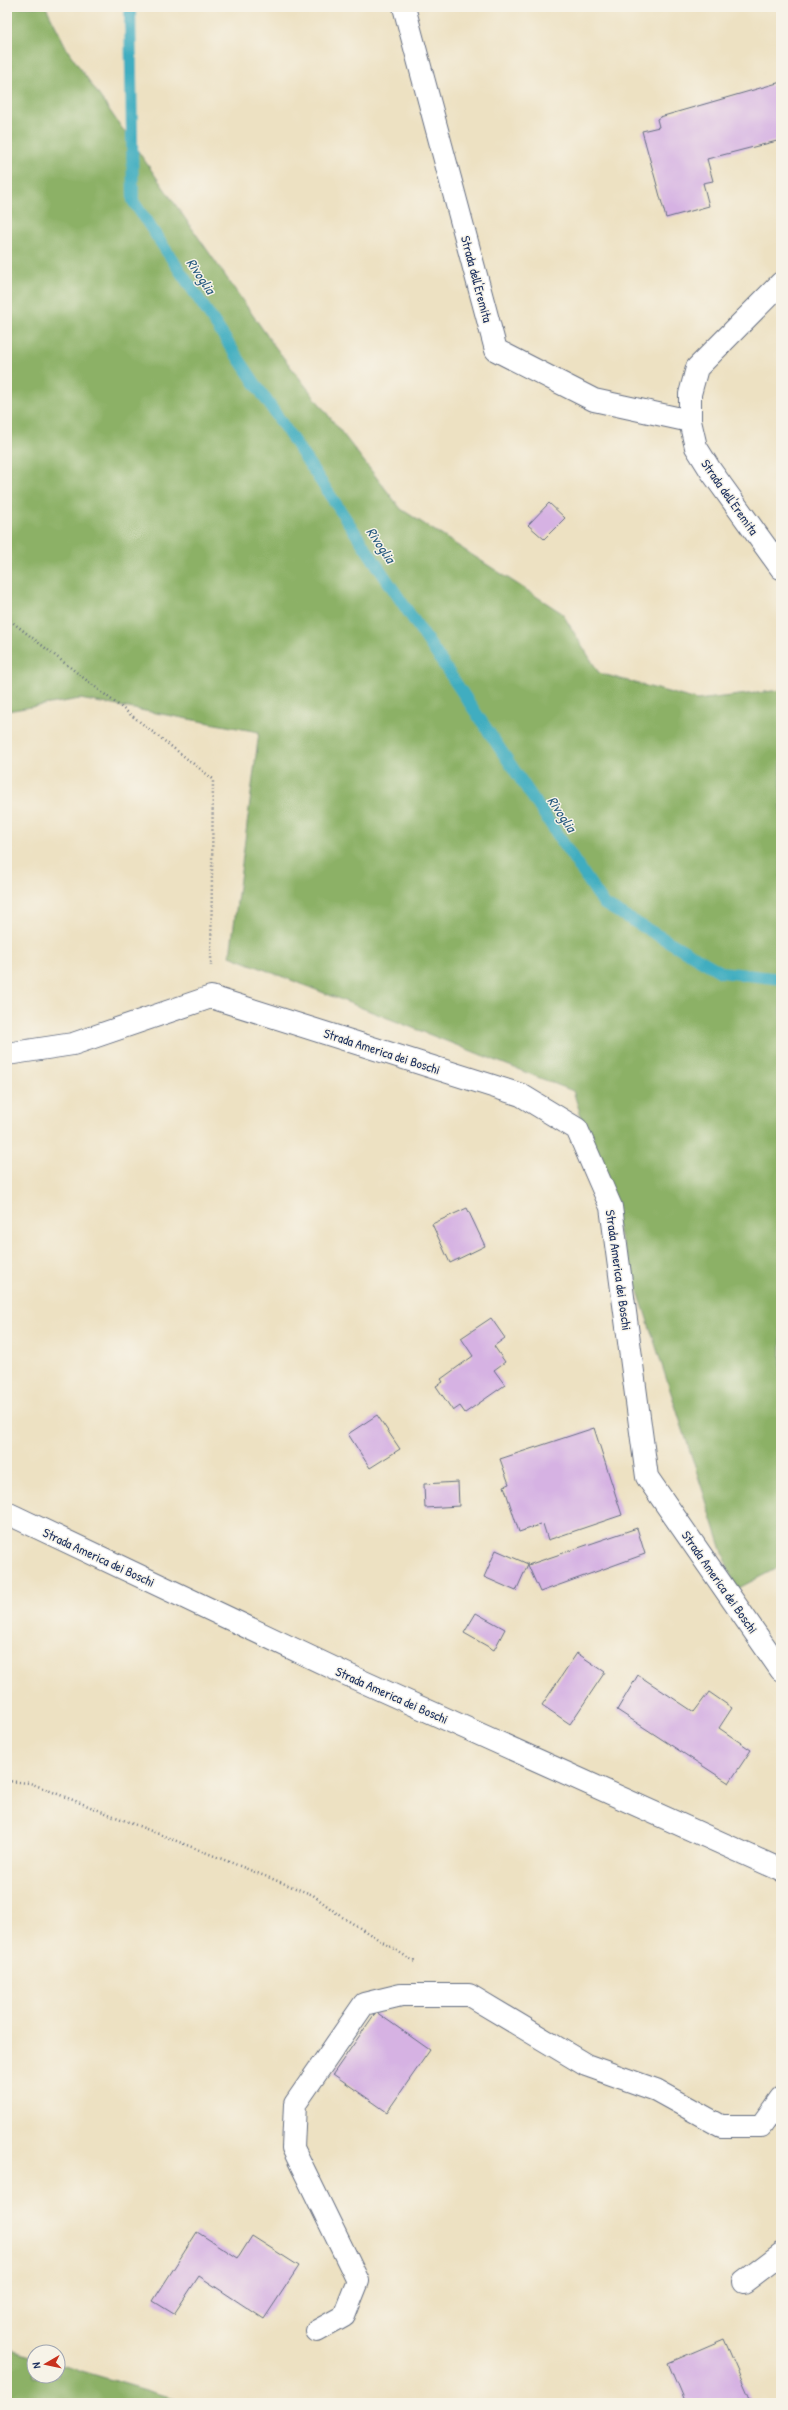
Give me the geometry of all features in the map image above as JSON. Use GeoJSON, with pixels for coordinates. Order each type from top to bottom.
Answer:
{"type":"FeatureCollection","features":[{"type":"Feature","properties":{"kind":"street","name":"Strada dell'Eremita"},"geometry":{"type":"LineString","coordinates":[[404,7],[496,350],[594,400],[690,421]]}},
{"type":"Feature","properties":{"kind":"street","name":"Strada dell'Eremita"},"geometry":{"type":"LineString","coordinates":[[781,283],[697,368],[690,394],[690,421],[696,448],[710,471],[781,568]]}},
{"type":"Feature","properties":{"kind":"street"},"geometry":{"type":"LineString","coordinates":[[7,1054],[73,1044],[211,997]]}},
{"type":"Feature","properties":{"kind":"street","name":"Strada America dei Boschi"},"geometry":{"type":"LineString","coordinates":[[211,997],[521,1095],[577,1129],[611,1207],[647,1477],[781,1670]]}},
{"type":"Feature","properties":{"kind":"street","name":"Strada America dei Boschi"},"geometry":{"type":"LineString","coordinates":[[7,1513],[346,1674],[781,1870]]}},
{"type":"Feature","properties":{"kind":"street"},"geometry":{"type":"LineString","coordinates":[[317,2332],[344,2316],[358,2281],[293,2148],[295,2104],[364,2004],[401,1995],[469,1995],[586,2066],[656,2090],[721,2126],[761,2126],[781,2098]]}},
{"type":"Feature","properties":{"kind":"street"},"geometry":{"type":"LineString","coordinates":[[744,2282],[781,2254]]}},
{"type":"Feature","properties":{"kind":"path"},"geometry":{"type":"LineString","coordinates":[[7,618],[212,779],[211,997]]}},
{"type":"Feature","properties":{"kind":"path"},"geometry":{"type":"LineString","coordinates":[[7,1781],[30,1783],[313,1895],[339,1915],[417,1963]]}},
{"type":"Feature","properties":{"kind":"green space"},"geometry":{"type":"Polygon","coordinates":[[[7,7],[46,7],[68,51],[273,344],[401,509],[562,613],[599,673],[697,700],[781,690],[781,1566],[735,1590],[573,1091],[230,956],[259,732],[80,699],[7,711],[7,7]]]}},
{"type":"Feature","properties":{"kind":"green space"},"geometry":{"type":"Polygon","coordinates":[[[7,2349],[26,2355],[26,2384],[66,2384],[66,2366],[190,2403],[7,2403],[7,2349]]]}},
{"type":"Feature","properties":{"kind":"building"},"geometry":{"type":"Polygon","coordinates":[[[781,82],[781,140],[707,159],[713,181],[703,183],[709,206],[666,218],[642,131],[659,127],[657,119],[660,117],[781,82]]]}},
{"type":"Feature","properties":{"kind":"building"},"geometry":{"type":"Polygon","coordinates":[[[549,503],[565,518],[544,539],[528,525],[549,503]]]}},
{"type":"Feature","properties":{"kind":"building"},"geometry":{"type":"Polygon","coordinates":[[[467,1208],[485,1246],[450,1263],[432,1224],[467,1208]]]}},
{"type":"Feature","properties":{"kind":"building"},"geometry":{"type":"Polygon","coordinates":[[[491,1318],[505,1338],[494,1346],[505,1362],[494,1370],[505,1385],[465,1413],[460,1406],[453,1411],[436,1386],[443,1382],[441,1379],[473,1356],[461,1338],[491,1318]]]}},
{"type":"Feature","properties":{"kind":"building"},"geometry":{"type":"Polygon","coordinates":[[[377,1415],[400,1449],[370,1468],[348,1434],[377,1415]]]}},
{"type":"Feature","properties":{"kind":"building"},"geometry":{"type":"Polygon","coordinates":[[[594,1428],[622,1515],[548,1540],[543,1524],[519,1532],[504,1486],[509,1484],[500,1459],[594,1428]]]}},
{"type":"Feature","properties":{"kind":"building"},"geometry":{"type":"Polygon","coordinates":[[[458,1482],[459,1506],[425,1508],[424,1484],[458,1482]]]}},
{"type":"Feature","properties":{"kind":"building"},"geometry":{"type":"Polygon","coordinates":[[[637,1528],[645,1554],[540,1592],[528,1565],[637,1528]]]}},
{"type":"Feature","properties":{"kind":"building"},"geometry":{"type":"Polygon","coordinates":[[[496,1550],[528,1564],[516,1591],[484,1577],[496,1550]]]}},
{"type":"Feature","properties":{"kind":"building"},"geometry":{"type":"Polygon","coordinates":[[[476,1613],[505,1629],[494,1650],[464,1633],[476,1613]]]}},
{"type":"Feature","properties":{"kind":"building"},"geometry":{"type":"Polygon","coordinates":[[[577,1653],[605,1672],[570,1724],[542,1705],[577,1653]]]}},
{"type":"Feature","properties":{"kind":"building"},"geometry":{"type":"Polygon","coordinates":[[[638,1675],[694,1712],[709,1692],[732,1708],[719,1728],[751,1750],[729,1783],[617,1710],[638,1675]]]}},
{"type":"Feature","properties":{"kind":"building"},"geometry":{"type":"Polygon","coordinates":[[[376,2012],[430,2050],[387,2112],[333,2074],[376,2012]]]}},
{"type":"Feature","properties":{"kind":"building"},"geometry":{"type":"Polygon","coordinates":[[[197,2232],[238,2258],[252,2236],[299,2266],[264,2319],[199,2276],[174,2314],[153,2301],[197,2232]]]}},
{"type":"Feature","properties":{"kind":"building"},"geometry":{"type":"Polygon","coordinates":[[[724,2339],[752,2403],[685,2403],[668,2363],[724,2339]]]}},
{"type":"Feature","properties":{"kind":"waterway","name":"Rivoglia"},"geometry":{"type":"LineString","coordinates":[[130,7],[133,201],[604,904],[721,972],[781,979]]}}]}
